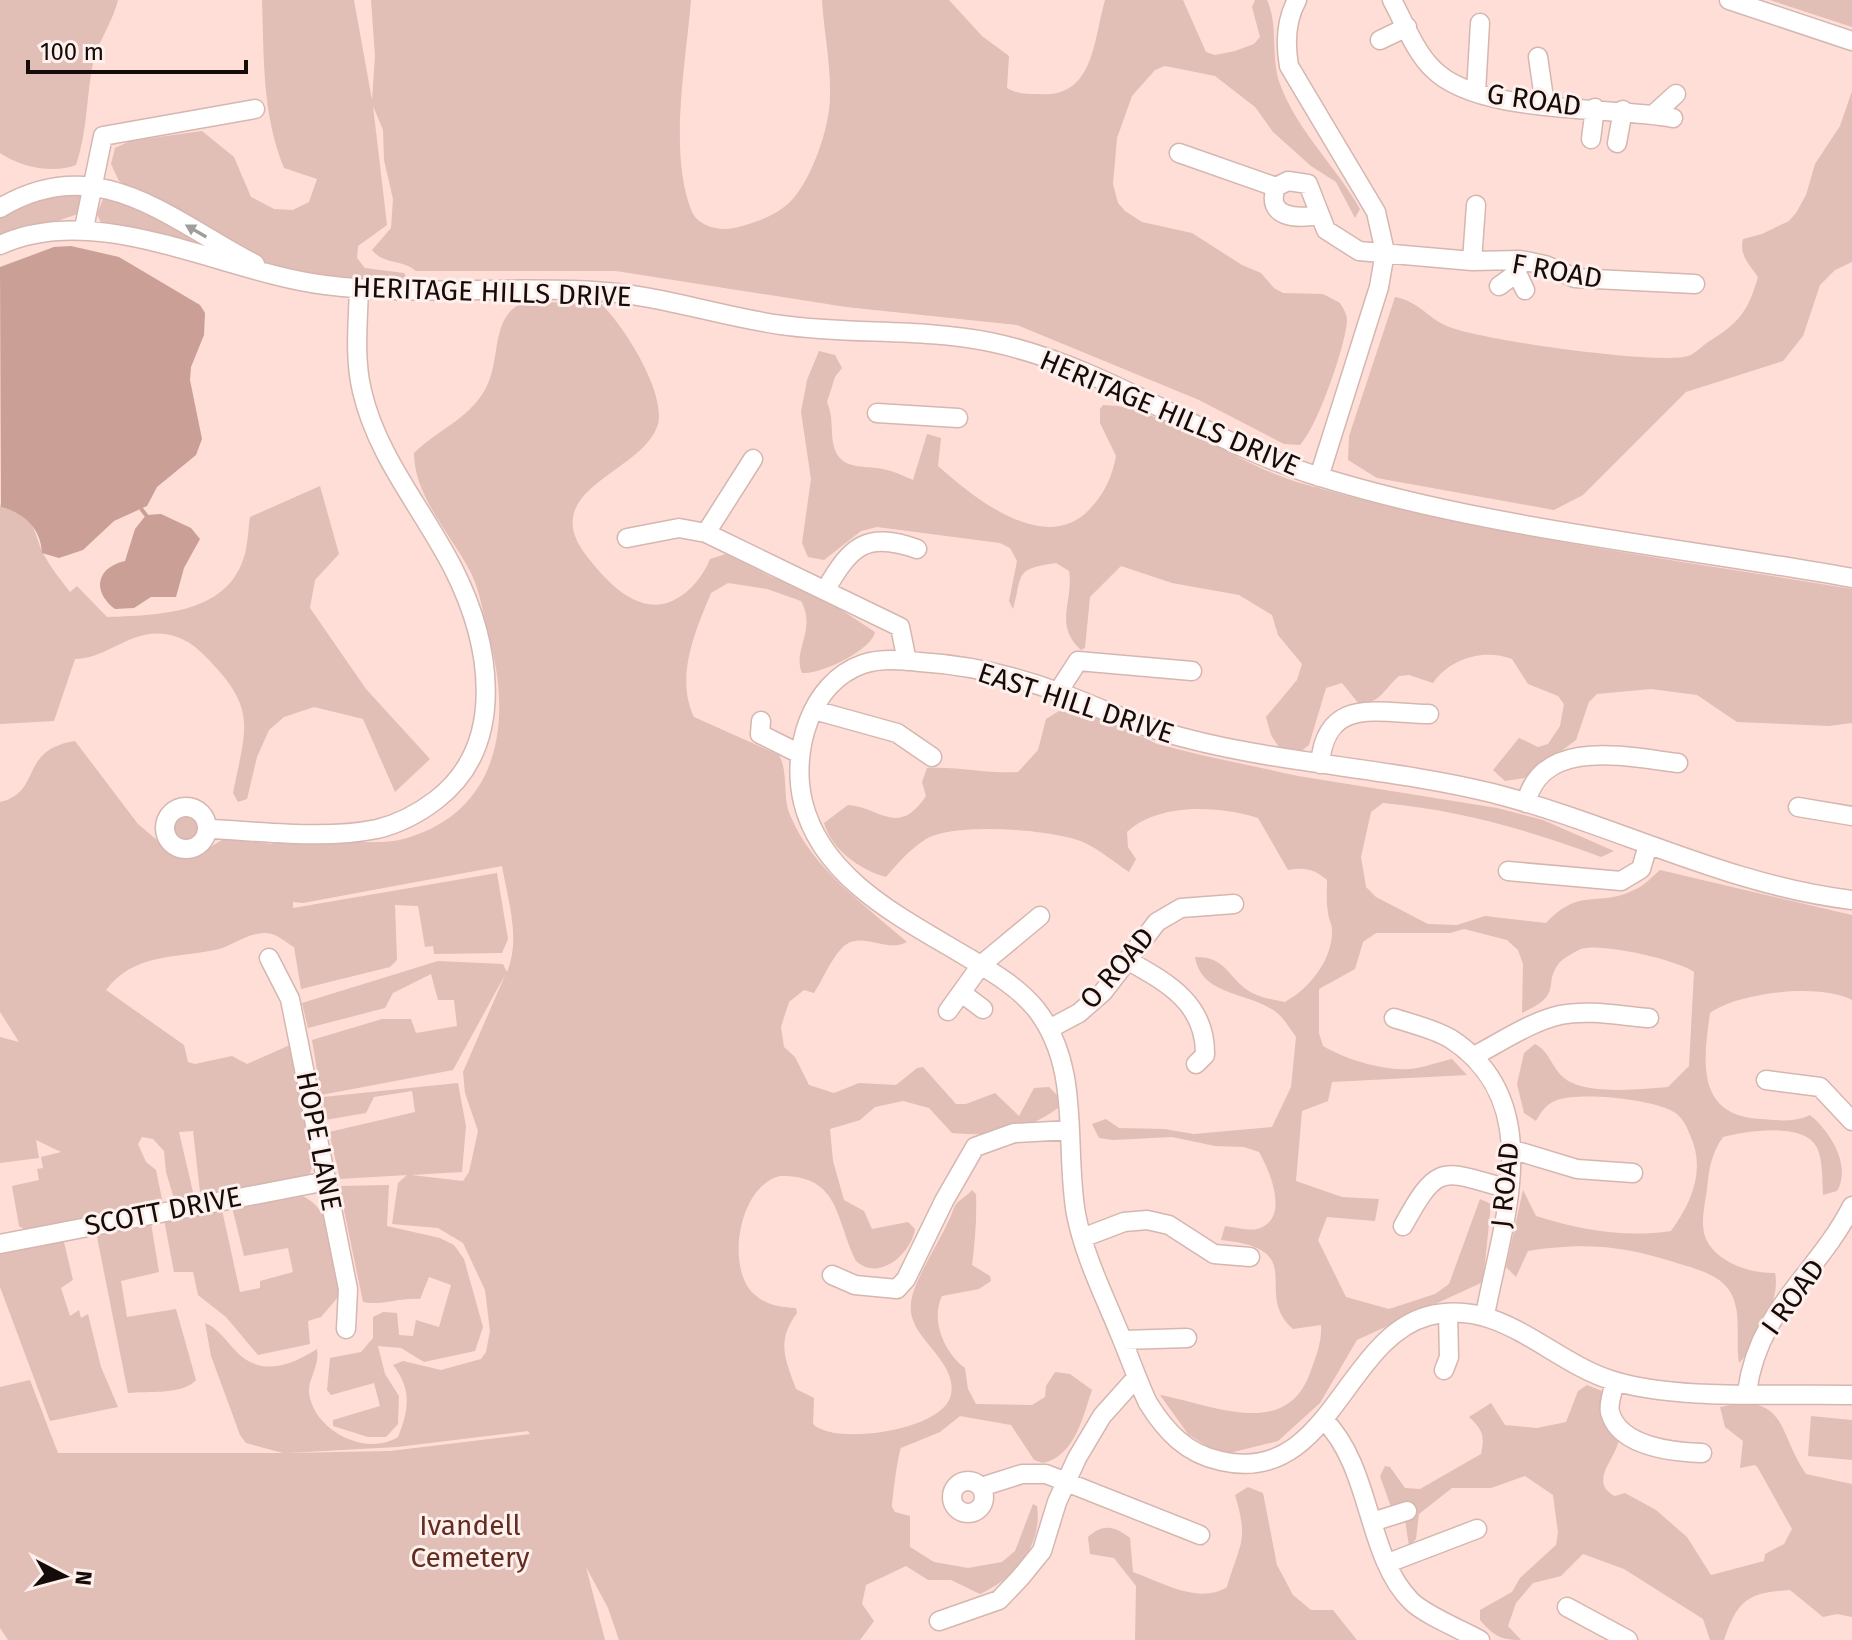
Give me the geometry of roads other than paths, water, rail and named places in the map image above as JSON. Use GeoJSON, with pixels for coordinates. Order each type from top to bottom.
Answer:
{"type":"FeatureCollection","features":[{"type":"Feature","properties":{"kind":"street"},"geometry":{"type":"LineString","coordinates":[[1297,0],[1287,37],[1289,66],[1371,201],[1383,233],[1385,252],[1379,287],[1319,477]]}},
{"type":"Feature","properties":{"kind":"street"},"geometry":{"type":"LineString","coordinates":[[1729,0],[1852,41]]}},
{"type":"Feature","properties":{"kind":"street","name":"G ROAD"},"geometry":{"type":"LineString","coordinates":[[1389,6],[1407,27],[1433,70],[1476,92],[1500,99],[1545,105],[1623,110],[1673,118]]}},
{"type":"Feature","properties":{"kind":"street"},"geometry":{"type":"LineString","coordinates":[[1476,92],[1480,23]]}},
{"type":"Feature","properties":{"kind":"street"},"geometry":{"type":"LineString","coordinates":[[1380,40],[1407,27]]}},
{"type":"Feature","properties":{"kind":"street"},"geometry":{"type":"LineString","coordinates":[[1538,57],[1545,105]]}},
{"type":"Feature","properties":{"kind":"street"},"geometry":{"type":"LineString","coordinates":[[1654,114],[1676,94]]}},
{"type":"Feature","properties":{"kind":"street"},"geometry":{"type":"LineString","coordinates":[[1591,139],[1595,108]]}},
{"type":"Feature","properties":{"kind":"street"},"geometry":{"type":"LineString","coordinates":[[84,228],[103,136],[255,109]]}},
{"type":"Feature","properties":{"kind":"street"},"geometry":{"type":"LineString","coordinates":[[1617,143],[1623,110]]}},
{"type":"Feature","properties":{"kind":"street"},"geometry":{"type":"LineString","coordinates":[[1179,153],[1276,187]]}},
{"type":"Feature","properties":{"kind":"street"},"geometry":{"type":"LineString","coordinates":[[1288,181],[1308,184],[1318,215],[1294,220],[1285,215],[1276,208],[1273,196],[1276,187],[1288,181]]}},
{"type":"Feature","properties":{"kind":"street","name":"HERITAGE HILLS DRIVE"},"geometry":{"type":"LineString","coordinates":[[0,208],[54,186],[93,185],[134,197],[252,263],[291,280]]}},
{"type":"Feature","properties":{"kind":"street"},"geometry":{"type":"LineString","coordinates":[[1472,261],[1476,205]]}},
{"type":"Feature","properties":{"kind":"street","name":"F ROAD"},"geometry":{"type":"LineString","coordinates":[[1318,215],[1326,230],[1359,251],[1385,252],[1442,264],[1472,261],[1519,266],[1545,265],[1575,278],[1608,273],[1644,274],[1685,288]]}},
{"type":"Feature","properties":{"kind":"street","name":"HERITAGE HILLS DRIVE"},"geometry":{"type":"LineString","coordinates":[[0,245],[39,231],[84,228],[291,280],[359,288],[619,293],[778,325],[919,332],[995,343],[1071,366],[1240,449],[1319,477],[1466,513],[1852,578]]}},
{"type":"Feature","properties":{"kind":"street"},"geometry":{"type":"LineString","coordinates":[[1499,286],[1519,266]]}},
{"type":"Feature","properties":{"kind":"street"},"geometry":{"type":"LineString","coordinates":[[1519,266],[1525,290]]}},
{"type":"Feature","properties":{"kind":"street"},"geometry":{"type":"LineString","coordinates":[[208,829],[330,833],[380,828],[426,808],[447,791],[466,770],[479,746],[486,695],[476,630],[454,570],[400,479],[368,409],[357,362],[359,288]]}},
{"type":"Feature","properties":{"kind":"street"},"geometry":{"type":"LineString","coordinates":[[877,413],[958,418]]}},
{"type":"Feature","properties":{"kind":"street"},"geometry":{"type":"LineString","coordinates":[[706,533],[753,459]]}},
{"type":"Feature","properties":{"kind":"street"},"geometry":{"type":"LineString","coordinates":[[627,538],[679,528],[706,533],[759,562],[826,589],[900,627],[907,661]]}},
{"type":"Feature","properties":{"kind":"street"},"geometry":{"type":"LineString","coordinates":[[826,589],[846,556],[862,546],[895,541],[917,549]]}},
{"type":"Feature","properties":{"kind":"street","name":"EAST HILL DRIVE"},"geometry":{"type":"LineString","coordinates":[[1852,900],[1759,883],[1526,803],[1414,777],[1320,764],[1158,731],[1058,692],[999,674],[907,661],[864,664],[846,672],[814,710],[798,753],[799,778],[808,817],[824,850],[840,869],[882,904],[1021,993],[1049,1029],[1064,1072],[1073,1185],[1082,1238],[1136,1378],[1154,1413],[1175,1438],[1209,1459],[1248,1463],[1285,1453],[1324,1420],[1393,1334],[1410,1323],[1448,1313],[1485,1315],[1615,1382],[1658,1390],[1852,1395]]}},
{"type":"Feature","properties":{"kind":"street"},"geometry":{"type":"LineString","coordinates":[[1058,692],[1078,661],[1192,671]]}},
{"type":"Feature","properties":{"kind":"street"},"geometry":{"type":"LineString","coordinates":[[814,710],[897,733],[932,757]]}},
{"type":"Feature","properties":{"kind":"street"},"geometry":{"type":"LineString","coordinates":[[1320,764],[1322,741],[1334,722],[1351,712],[1429,714]]}},
{"type":"Feature","properties":{"kind":"street"},"geometry":{"type":"LineString","coordinates":[[761,721],[760,734],[798,753]]}},
{"type":"Feature","properties":{"kind":"street"},"geometry":{"type":"LineString","coordinates":[[1526,803],[1530,786],[1546,770],[1566,760],[1592,754],[1678,763]]}},
{"type":"Feature","properties":{"kind":"street"},"geometry":{"type":"LineString","coordinates":[[1798,807],[1852,816]]}},
{"type":"Feature","properties":{"kind":"street"},"geometry":{"type":"LineString","coordinates":[[1508,871],[1621,881],[1641,869],[1648,845]]}},
{"type":"Feature","properties":{"kind":"street","name":"O ROAD"},"geometry":{"type":"LineString","coordinates":[[1049,1029],[1079,1013],[1129,961],[1157,922],[1181,908],[1234,904]]}},
{"type":"Feature","properties":{"kind":"street"},"geometry":{"type":"LineString","coordinates":[[948,1011],[981,965],[1040,916]]}},
{"type":"Feature","properties":{"kind":"street","name":"HOPE LANE"},"geometry":{"type":"LineString","coordinates":[[269,958],[290,999],[348,1289],[346,1329]]}},
{"type":"Feature","properties":{"kind":"street"},"geometry":{"type":"LineString","coordinates":[[1129,961],[1170,985],[1201,1022],[1205,1055],[1196,1064]]}},
{"type":"Feature","properties":{"kind":"street"},"geometry":{"type":"LineString","coordinates":[[963,994],[983,1009]]}},
{"type":"Feature","properties":{"kind":"street"},"geometry":{"type":"LineString","coordinates":[[1474,1056],[1514,1034],[1563,1014],[1594,1013],[1649,1018]]}},
{"type":"Feature","properties":{"kind":"street","name":"J ROAD"},"geometry":{"type":"LineString","coordinates":[[1394,1018],[1449,1037],[1474,1056],[1492,1080],[1511,1124],[1514,1150],[1509,1189],[1485,1315]]}},
{"type":"Feature","properties":{"kind":"street"},"geometry":{"type":"LineString","coordinates":[[1766,1080],[1820,1087],[1852,1121]]}},
{"type":"Feature","properties":{"kind":"street"},"geometry":{"type":"LineString","coordinates":[[832,1275],[855,1285],[897,1289],[906,1279],[944,1201],[975,1147],[1014,1133],[1070,1130]]}},
{"type":"Feature","properties":{"kind":"street"},"geometry":{"type":"LineString","coordinates":[[1514,1150],[1577,1169],[1633,1173]]}},
{"type":"Feature","properties":{"kind":"street"},"geometry":{"type":"LineString","coordinates":[[1403,1226],[1430,1182],[1441,1174],[1453,1174],[1509,1189]]}},
{"type":"Feature","properties":{"kind":"street","name":"SCOTT DRIVE"},"geometry":{"type":"LineString","coordinates":[[0,1244],[327,1181]]}},
{"type":"Feature","properties":{"kind":"street","name":"I ROAD"},"geometry":{"type":"LineString","coordinates":[[1747,1392],[1751,1367],[1767,1324],[1829,1247],[1852,1206]]}},
{"type":"Feature","properties":{"kind":"street"},"geometry":{"type":"LineString","coordinates":[[1082,1238],[1124,1222],[1147,1220],[1169,1225],[1214,1254],[1250,1257]]}},
{"type":"Feature","properties":{"kind":"street"},"geometry":{"type":"LineString","coordinates":[[1444,1370],[1449,1357],[1448,1313]]}},
{"type":"Feature","properties":{"kind":"street"},"geometry":{"type":"LineString","coordinates":[[1123,1340],[1187,1338]]}},
{"type":"Feature","properties":{"kind":"street"},"geometry":{"type":"LineString","coordinates":[[939,1621],[999,1600],[1042,1551],[1057,1502],[1077,1458],[1102,1416],[1136,1378]]}},
{"type":"Feature","properties":{"kind":"street"},"geometry":{"type":"LineString","coordinates":[[1615,1382],[1609,1410],[1615,1422],[1636,1439],[1664,1452],[1702,1453]]}},
{"type":"Feature","properties":{"kind":"street"},"geometry":{"type":"LineString","coordinates":[[1324,1420],[1333,1429],[1358,1473],[1388,1563],[1411,1601],[1480,1640]]}},
{"type":"Feature","properties":{"kind":"street"},"geometry":{"type":"LineString","coordinates":[[981,1487],[1034,1473],[1069,1480],[1127,1509],[1200,1535]]}},
{"type":"Feature","properties":{"kind":"street"},"geometry":{"type":"LineString","coordinates":[[1372,1522],[1407,1511]]}},
{"type":"Feature","properties":{"kind":"street"},"geometry":{"type":"LineString","coordinates":[[1388,1563],[1477,1529]]}},
{"type":"Feature","properties":{"kind":"street"},"geometry":{"type":"LineString","coordinates":[[1567,1607],[1623,1639]]}},
{"type":"Feature","properties":{"kind":"waterway"},"geometry":{"type":"LineString","coordinates":[[142,510],[146,515]]}},
{"type":"Feature","properties":{"kind":"park label","name":"Ivandell Cemetery"},"geometry":{"type":"Point","coordinates":[470,1541]}}]}
